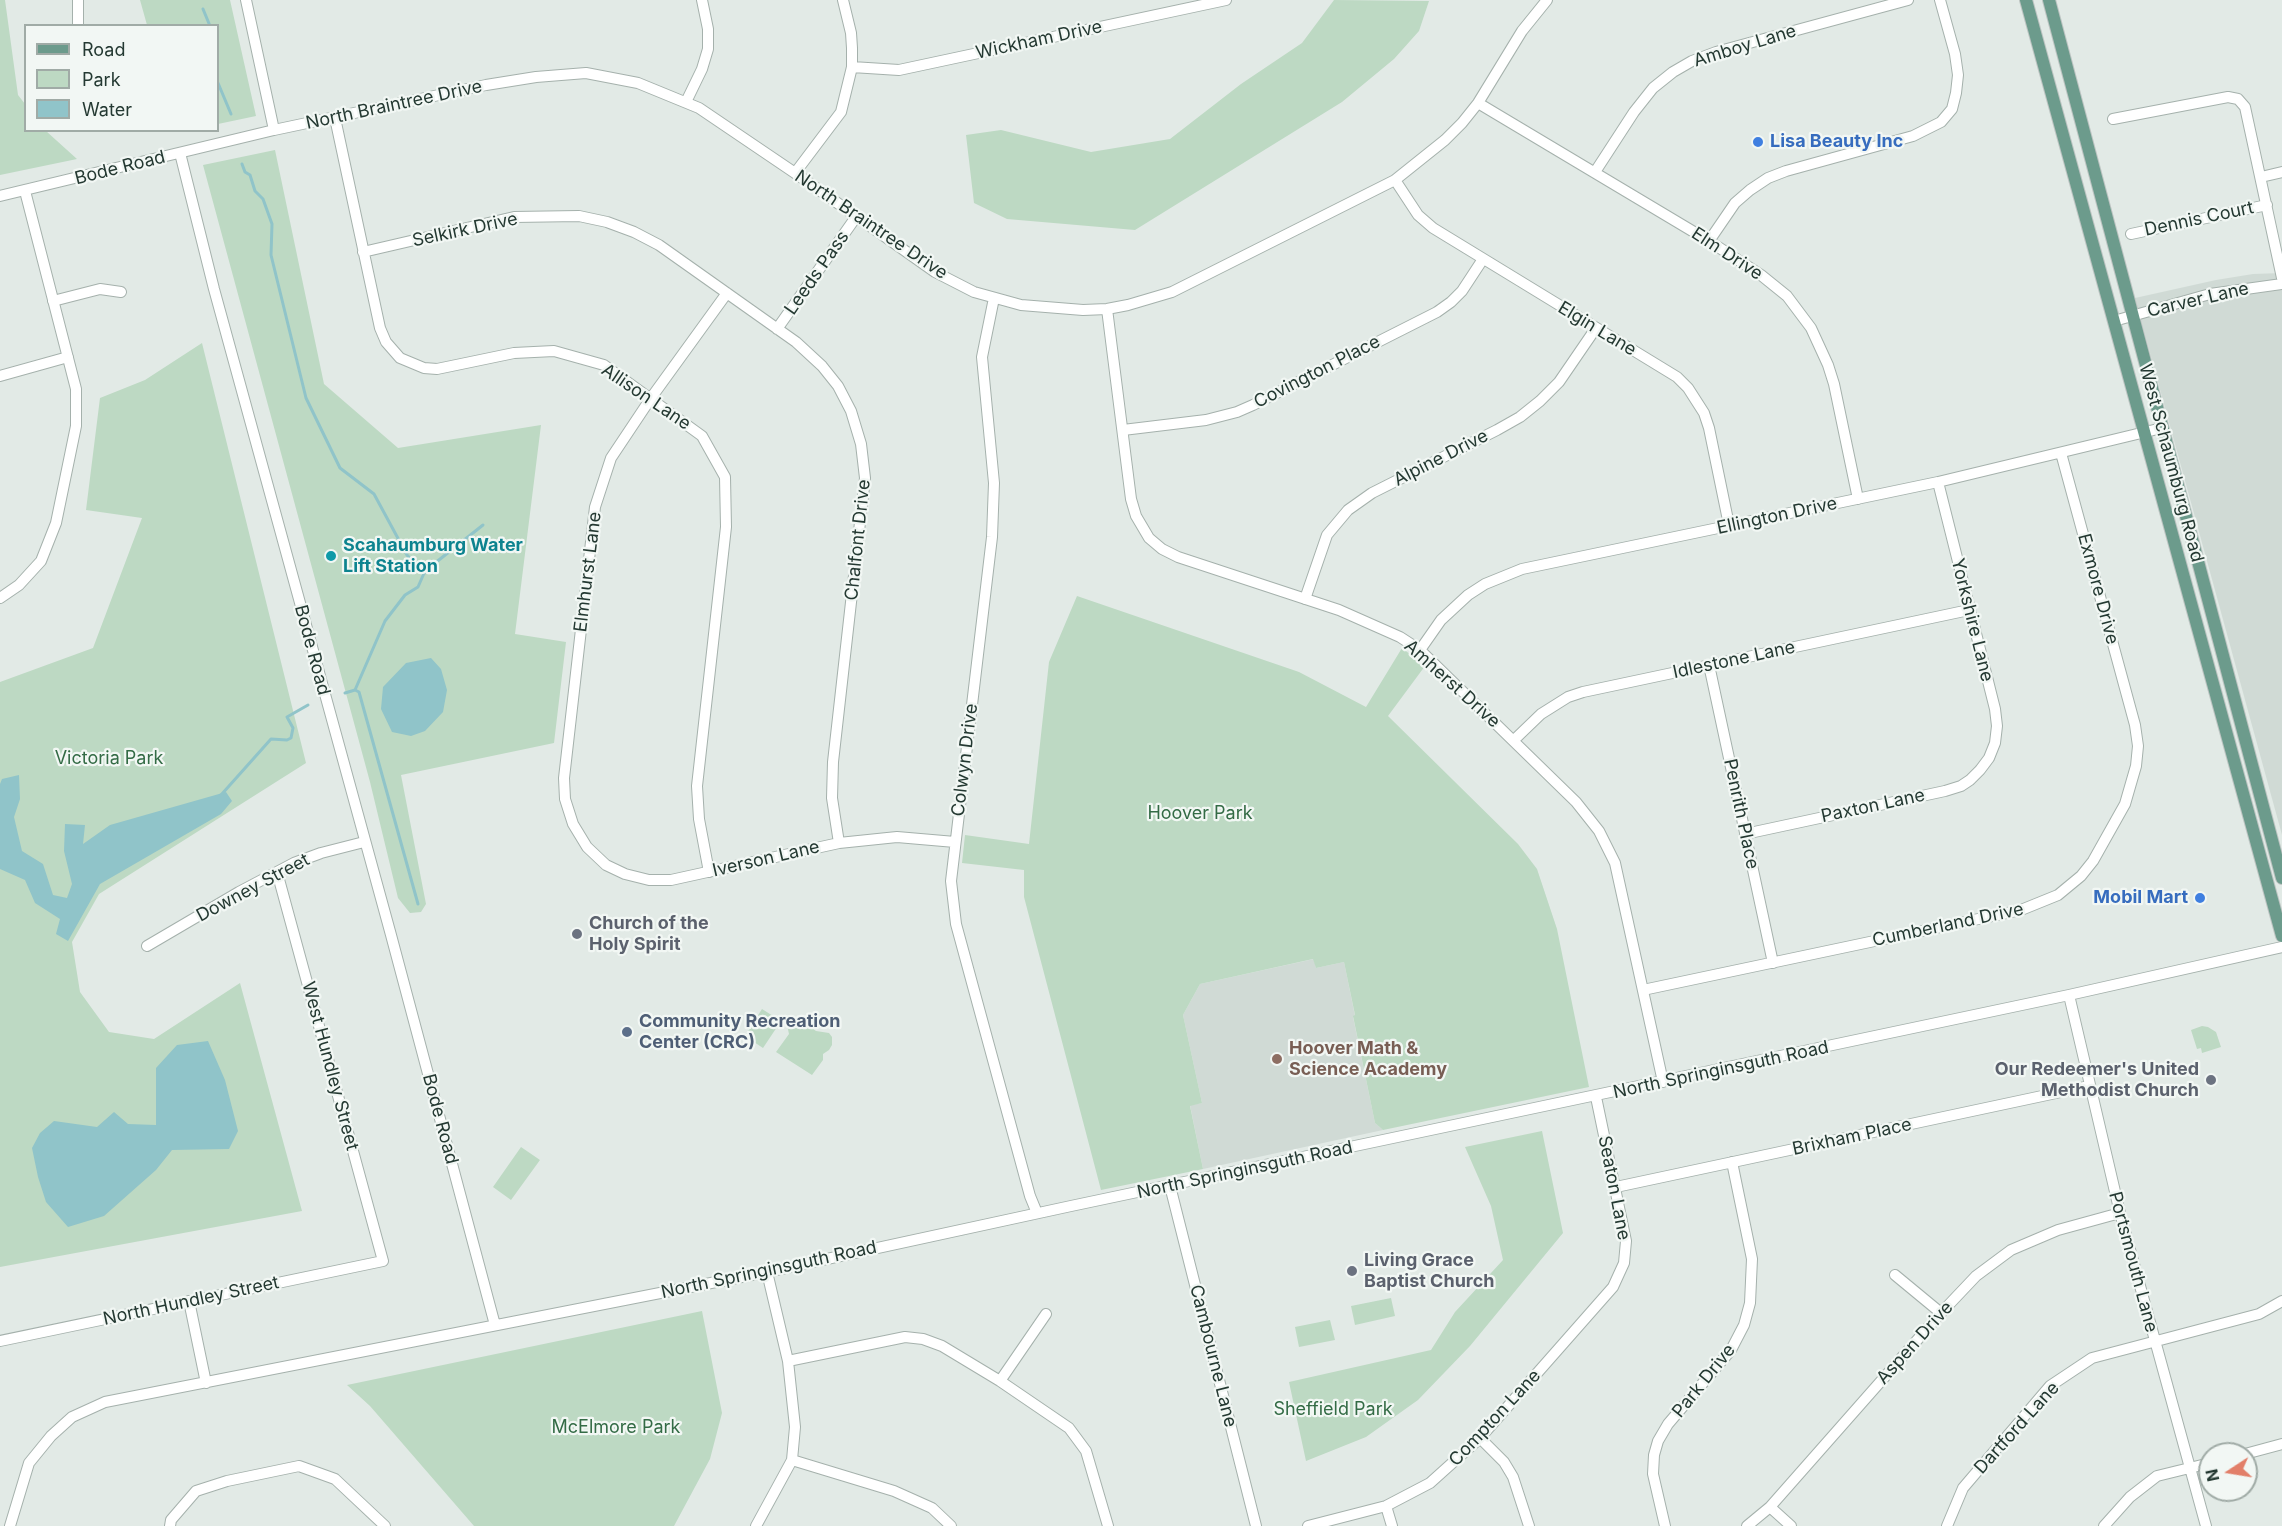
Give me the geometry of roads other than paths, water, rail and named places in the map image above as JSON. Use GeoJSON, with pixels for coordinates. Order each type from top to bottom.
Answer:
{"type":"FeatureCollection","features":[{"type":"Feature","properties":{"kind":"main road","name":"West Schaumburg Road"},"geometry":{"type":"LineString","coordinates":[[2026,0],[2282,936]]}},
{"type":"Feature","properties":{"kind":"main road","name":"West Schaumburg Road"},"geometry":{"type":"LineString","coordinates":[[2049,0],[2282,878]]}},
{"type":"Feature","properties":{"kind":"street"},"geometry":{"type":"LineString","coordinates":[[78,0],[78,24]]}},
{"type":"Feature","properties":{"kind":"street"},"geometry":{"type":"LineString","coordinates":[[246,0],[274,130]]}},
{"type":"Feature","properties":{"kind":"street"},"geometry":{"type":"LineString","coordinates":[[686,102],[702,69],[708,49],[708,29],[702,0]]}},
{"type":"Feature","properties":{"kind":"street"},"geometry":{"type":"LineString","coordinates":[[795,172],[841,112],[852,67],[851,33],[843,0]]}},
{"type":"Feature","properties":{"kind":"street","name":"Wickham Drive"},"geometry":{"type":"LineString","coordinates":[[852,67],[899,70],[1226,0]]}},
{"type":"Feature","properties":{"kind":"street","name":"North Braintree Drive"},"geometry":{"type":"LineString","coordinates":[[180,153],[274,130],[486,85],[536,77],[586,74],[638,83],[686,102],[713,116],[935,272],[974,292],[1042,308],[1107,309],[1172,292],[1395,180],[1446,140],[1478,103],[1522,32],[1547,0]]}},
{"type":"Feature","properties":{"kind":"street","name":"Amboy Lane"},"geometry":{"type":"LineString","coordinates":[[1594,172],[1653,88],[1692,61],[1716,52],[1908,0]]}},
{"type":"Feature","properties":{"kind":"street"},"geometry":{"type":"LineString","coordinates":[[1709,242],[1735,203],[1767,178],[1913,136],[1941,122],[1952,109],[1958,75],[1955,54],[1940,0]]}},
{"type":"Feature","properties":{"kind":"street"},"geometry":{"type":"LineString","coordinates":[[2113,119],[2228,97],[2238,99],[2246,107],[2282,278]]}},
{"type":"Feature","properties":{"kind":"street","name":"Elm Drive"},"geometry":{"type":"LineString","coordinates":[[1478,103],[1709,242],[1775,286],[1799,311],[1821,346],[1834,384],[1858,499]]}},
{"type":"Feature","properties":{"kind":"street","name":"Allison Lane"},"geometry":{"type":"LineString","coordinates":[[335,118],[382,336],[400,358],[412,364],[437,369],[514,353],[554,351],[604,365],[702,436],[725,477],[726,527],[697,786],[699,819],[710,872]]}},
{"type":"Feature","properties":{"kind":"street","name":"Bode Road"},"geometry":{"type":"LineString","coordinates":[[0,196],[180,153],[213,288],[393,942],[495,1325]]}},
{"type":"Feature","properties":{"kind":"street"},"geometry":{"type":"LineString","coordinates":[[2261,177],[2282,172]]}},
{"type":"Feature","properties":{"kind":"street","name":"Elgin Lane"},"geometry":{"type":"LineString","coordinates":[[1395,180],[1418,215],[1433,228],[1677,377],[1697,400],[1709,428],[1729,525]]}},
{"type":"Feature","properties":{"kind":"street"},"geometry":{"type":"LineString","coordinates":[[0,598],[19,585],[41,561],[56,523],[76,426],[76,389],[25,191]]}},
{"type":"Feature","properties":{"kind":"street","name":"Dennis Court"},"geometry":{"type":"LineString","coordinates":[[2131,234],[2267,205]]}},
{"type":"Feature","properties":{"kind":"street","name":"Selkirk Drive"},"geometry":{"type":"LineString","coordinates":[[363,252],[514,217],[579,216],[607,222],[659,245],[727,293]]}},
{"type":"Feature","properties":{"kind":"street","name":"Leeds Pass"},"geometry":{"type":"LineString","coordinates":[[777,328],[856,217]]}},
{"type":"Feature","properties":{"kind":"street","name":"Covington Place"},"geometry":{"type":"LineString","coordinates":[[1123,430],[1206,420],[1237,412],[1252,405],[1437,312],[1462,291],[1483,259]]}},
{"type":"Feature","properties":{"kind":"street","name":"Carver Lane"},"geometry":{"type":"LineString","coordinates":[[2114,321],[2210,294],[2282,284]]}},
{"type":"Feature","properties":{"kind":"street"},"geometry":{"type":"LineString","coordinates":[[53,301],[100,289],[121,292]]}},
{"type":"Feature","properties":{"kind":"street","name":"Chalfont Drive"},"geometry":{"type":"LineString","coordinates":[[727,293],[807,350],[838,386],[856,424],[864,461],[863,506],[833,762],[832,798],[839,843]]}},
{"type":"Feature","properties":{"kind":"street","name":"Elmhurst Lane"},"geometry":{"type":"LineString","coordinates":[[587,847],[579,837],[568,812],[564,787],[594,507],[611,459],[651,398],[727,293]]}},
{"type":"Feature","properties":{"kind":"street","name":"Colwyn Drive"},"geometry":{"type":"LineString","coordinates":[[994,298],[982,357],[994,483],[993,526],[951,881],[956,924],[1030,1196],[1037,1213]]}},
{"type":"Feature","properties":{"kind":"street","name":"Amherst Drive"},"geometry":{"type":"LineString","coordinates":[[1107,309],[1131,499],[1136,516],[1149,538],[1162,549],[1178,557],[1365,620],[1400,637],[1420,650],[1589,816],[1608,846],[1620,883],[1663,1082]]}},
{"type":"Feature","properties":{"kind":"street","name":"Alpine Drive"},"geometry":{"type":"LineString","coordinates":[[1305,599],[1328,535],[1348,510],[1372,493],[1520,417],[1559,382],[1596,328]]}},
{"type":"Feature","properties":{"kind":"street"},"geometry":{"type":"LineString","coordinates":[[0,376],[68,357]]}},
{"type":"Feature","properties":{"kind":"street","name":"Ellington Drive"},"geometry":{"type":"LineString","coordinates":[[1420,650],[1454,607],[1485,584],[1504,574],[1938,482],[2163,428]]}},
{"type":"Feature","properties":{"kind":"street","name":"Exmore Drive"},"geometry":{"type":"LineString","coordinates":[[2061,453],[2135,725]]}},
{"type":"Feature","properties":{"kind":"street","name":"Yorkshire Lane"},"geometry":{"type":"LineString","coordinates":[[1938,482],[1995,709],[1997,726],[1995,743],[1989,758]]}},
{"type":"Feature","properties":{"kind":"street","name":"Idlestone Lane"},"geometry":{"type":"LineString","coordinates":[[1514,740],[1540,714],[1568,697],[1583,692],[1969,610]]}},
{"type":"Feature","properties":{"kind":"street","name":"Penrith Place"},"geometry":{"type":"LineString","coordinates":[[1709,665],[1773,963]]}},
{"type":"Feature","properties":{"kind":"street","name":"Cumberland Drive"},"geometry":{"type":"LineString","coordinates":[[1643,990],[2021,910],[2058,895],[2081,876],[2093,861],[2125,804],[2136,766],[2138,746],[2135,725]]}},
{"type":"Feature","properties":{"kind":"street","name":"Paxton Lane"},"geometry":{"type":"LineString","coordinates":[[1745,834],[1945,791],[1961,786],[1970,780],[1989,758]]}},
{"type":"Feature","properties":{"kind":"street","name":"Iverson Lane"},"geometry":{"type":"LineString","coordinates":[[587,847],[606,865],[634,877],[671,880],[839,843],[897,837],[955,842]]}},
{"type":"Feature","properties":{"kind":"street","name":"Downey Street"},"geometry":{"type":"LineString","coordinates":[[147,946],[294,863],[321,853],[364,842]]}},
{"type":"Feature","properties":{"kind":"street","name":"West Hundley Street"},"geometry":{"type":"LineString","coordinates":[[277,872],[383,1261]]}},
{"type":"Feature","properties":{"kind":"street","name":"North Springinsguth Road"},"geometry":{"type":"LineString","coordinates":[[206,1383],[767,1272],[2069,995],[2282,947]]}},
{"type":"Feature","properties":{"kind":"street","name":"Portsmouth Lane"},"geometry":{"type":"LineString","coordinates":[[2069,995],[2120,1213],[2206,1526]]}},
{"type":"Feature","properties":{"kind":"street","name":"Brixham Place"},"geometry":{"type":"LineString","coordinates":[[1616,1187],[2089,1086]]}},
{"type":"Feature","properties":{"kind":"street","name":"Seaton Lane"},"geometry":{"type":"LineString","coordinates":[[1596,1096],[1626,1241],[1624,1263],[1618,1278]]}},
{"type":"Feature","properties":{"kind":"street","name":"Park Drive"},"geometry":{"type":"LineString","coordinates":[[1665,1526],[1653,1474],[1654,1455],[1658,1441],[1668,1424],[1731,1350],[1744,1325],[1750,1303],[1752,1259],[1732,1162]]}},
{"type":"Feature","properties":{"kind":"street","name":"Cambourne Lane"},"geometry":{"type":"LineString","coordinates":[[1170,1186],[1256,1526]]}},
{"type":"Feature","properties":{"kind":"street","name":"Aspen Drive"},"geometry":{"type":"LineString","coordinates":[[1747,1526],[1770,1507],[1976,1276],[2011,1250],[2058,1230],[2120,1213]]}},
{"type":"Feature","properties":{"kind":"street","name":"North Hundley Street"},"geometry":{"type":"LineString","coordinates":[[0,1341],[383,1261]]}},
{"type":"Feature","properties":{"kind":"street"},"geometry":{"type":"LineString","coordinates":[[756,1526],[792,1460],[795,1427],[788,1361],[767,1272]]}},
{"type":"Feature","properties":{"kind":"street"},"geometry":{"type":"LineString","coordinates":[[1895,1275],[1941,1313]]}},
{"type":"Feature","properties":{"kind":"street","name":"Compton Lane"},"geometry":{"type":"LineString","coordinates":[[1308,1526],[1386,1506],[1430,1483],[1480,1438],[1613,1287],[1618,1278]]}},
{"type":"Feature","properties":{"kind":"street","name":"Dartford Lane"},"geometry":{"type":"LineString","coordinates":[[1947,1526],[1963,1488],[2050,1386],[2092,1359],[2259,1314],[2282,1301]]}},
{"type":"Feature","properties":{"kind":"street"},"geometry":{"type":"LineString","coordinates":[[10,1526],[29,1463],[51,1436],[72,1418],[105,1402],[206,1383],[189,1302]]}},
{"type":"Feature","properties":{"kind":"street"},"geometry":{"type":"LineString","coordinates":[[1000,1381],[1046,1314]]}},
{"type":"Feature","properties":{"kind":"street"},"geometry":{"type":"LineString","coordinates":[[788,1361],[905,1337],[923,1339],[942,1346],[1058,1419],[1077,1437],[1093,1469],[1108,1526]]}},
{"type":"Feature","properties":{"kind":"street"},"geometry":{"type":"LineString","coordinates":[[1480,1438],[1504,1462],[1513,1477],[1529,1526]]}},
{"type":"Feature","properties":{"kind":"street"},"geometry":{"type":"LineString","coordinates":[[2258,1450],[2282,1444]]}},
{"type":"Feature","properties":{"kind":"street"},"geometry":{"type":"LineString","coordinates":[[792,1460],[894,1491],[932,1508],[951,1526]]}},
{"type":"Feature","properties":{"kind":"street"},"geometry":{"type":"LineString","coordinates":[[170,1526],[171,1520],[196,1491],[227,1481],[299,1466],[335,1479],[384,1526]]}},
{"type":"Feature","properties":{"kind":"street"},"geometry":{"type":"LineString","coordinates":[[2104,1526],[2130,1497],[2157,1476],[2198,1467]]}},
{"type":"Feature","properties":{"kind":"street"},"geometry":{"type":"LineString","coordinates":[[1386,1506],[1392,1526]]}},
{"type":"Feature","properties":{"kind":"street"},"geometry":{"type":"LineString","coordinates":[[1770,1507],[1791,1526]]}},
{"type":"Feature","properties":{"kind":"water"},"geometry":{"type":"Polygon","coordinates":[[[431,658],[441,669],[447,690],[443,712],[425,731],[411,736],[392,732],[381,709],[383,687],[406,663],[431,658]]]}},
{"type":"Feature","properties":{"kind":"water"},"geometry":{"type":"Polygon","coordinates":[[[19,775],[20,799],[14,817],[22,851],[43,864],[53,895],[67,898],[72,884],[64,851],[65,824],[85,825],[83,844],[110,825],[226,792],[232,801],[221,814],[100,884],[68,941],[56,934],[60,919],[35,903],[25,880],[0,869],[0,784],[2,779],[19,775]]]}},
{"type":"Feature","properties":{"kind":"water"},"geometry":{"type":"Polygon","coordinates":[[[208,1041],[225,1080],[238,1131],[229,1149],[172,1150],[156,1170],[104,1216],[68,1227],[46,1202],[38,1177],[32,1148],[40,1133],[54,1121],[97,1127],[114,1112],[128,1124],[156,1125],[156,1068],[177,1045],[208,1041]]]}},
{"type":"Feature","properties":{"kind":"waterway"},"geometry":{"type":"LineString","coordinates":[[203,9],[209,24]]}},
{"type":"Feature","properties":{"kind":"waterway"},"geometry":{"type":"LineString","coordinates":[[219,85],[231,114]]}},
{"type":"Feature","properties":{"kind":"waterway"},"geometry":{"type":"LineString","coordinates":[[242,164],[245,172],[250,175],[255,191],[263,199],[272,224],[271,255],[306,398],[340,468],[374,494],[407,555],[424,574]]}},
{"type":"Feature","properties":{"kind":"waterway"},"geometry":{"type":"LineString","coordinates":[[355,690],[385,621],[405,595],[418,587],[425,571],[483,525]]}},
{"type":"Feature","properties":{"kind":"waterway"},"geometry":{"type":"LineString","coordinates":[[345,693],[355,690],[359,692],[418,904]]}},
{"type":"Feature","properties":{"kind":"waterway"},"geometry":{"type":"LineString","coordinates":[[221,795],[271,739],[291,738],[293,728],[287,717],[308,705]]}},
{"type":"Feature","properties":{"kind":"place","name":"Lisa Beauty Inc"},"geometry":{"type":"Point","coordinates":[1758,142]}},
{"type":"Feature","properties":{"kind":"place","name":"Scahaumburg Water Lift Station"},"geometry":{"type":"Point","coordinates":[331,556]}},
{"type":"Feature","properties":{"kind":"place","name":"Mobil Mart"},"geometry":{"type":"Point","coordinates":[2200,898]}},
{"type":"Feature","properties":{"kind":"place","name":"Church of the Holy Spirit"},"geometry":{"type":"Point","coordinates":[577,934]}},
{"type":"Feature","properties":{"kind":"place","name":"Community Recreation Center (CRC)"},"geometry":{"type":"Point","coordinates":[627,1032]}},
{"type":"Feature","properties":{"kind":"place","name":"Hoover Math & Science Academy"},"geometry":{"type":"Point","coordinates":[1277,1059]}},
{"type":"Feature","properties":{"kind":"place","name":"Our Redeemer's United Methodist Church"},"geometry":{"type":"Point","coordinates":[2211,1080]}},
{"type":"Feature","properties":{"kind":"place","name":"Living Grace Baptist Church"},"geometry":{"type":"Point","coordinates":[1352,1271]}},
{"type":"Feature","properties":{"kind":"park label","name":"Victoria Park"},"geometry":{"type":"Point","coordinates":[109,759]}},
{"type":"Feature","properties":{"kind":"park label","name":"Hoover Park"},"geometry":{"type":"Point","coordinates":[1200,814]}},
{"type":"Feature","properties":{"kind":"park label","name":"Sheffield Park"},"geometry":{"type":"Point","coordinates":[1333,1410]}},
{"type":"Feature","properties":{"kind":"park label","name":"McElmore Park"},"geometry":{"type":"Point","coordinates":[616,1428]}}]}
